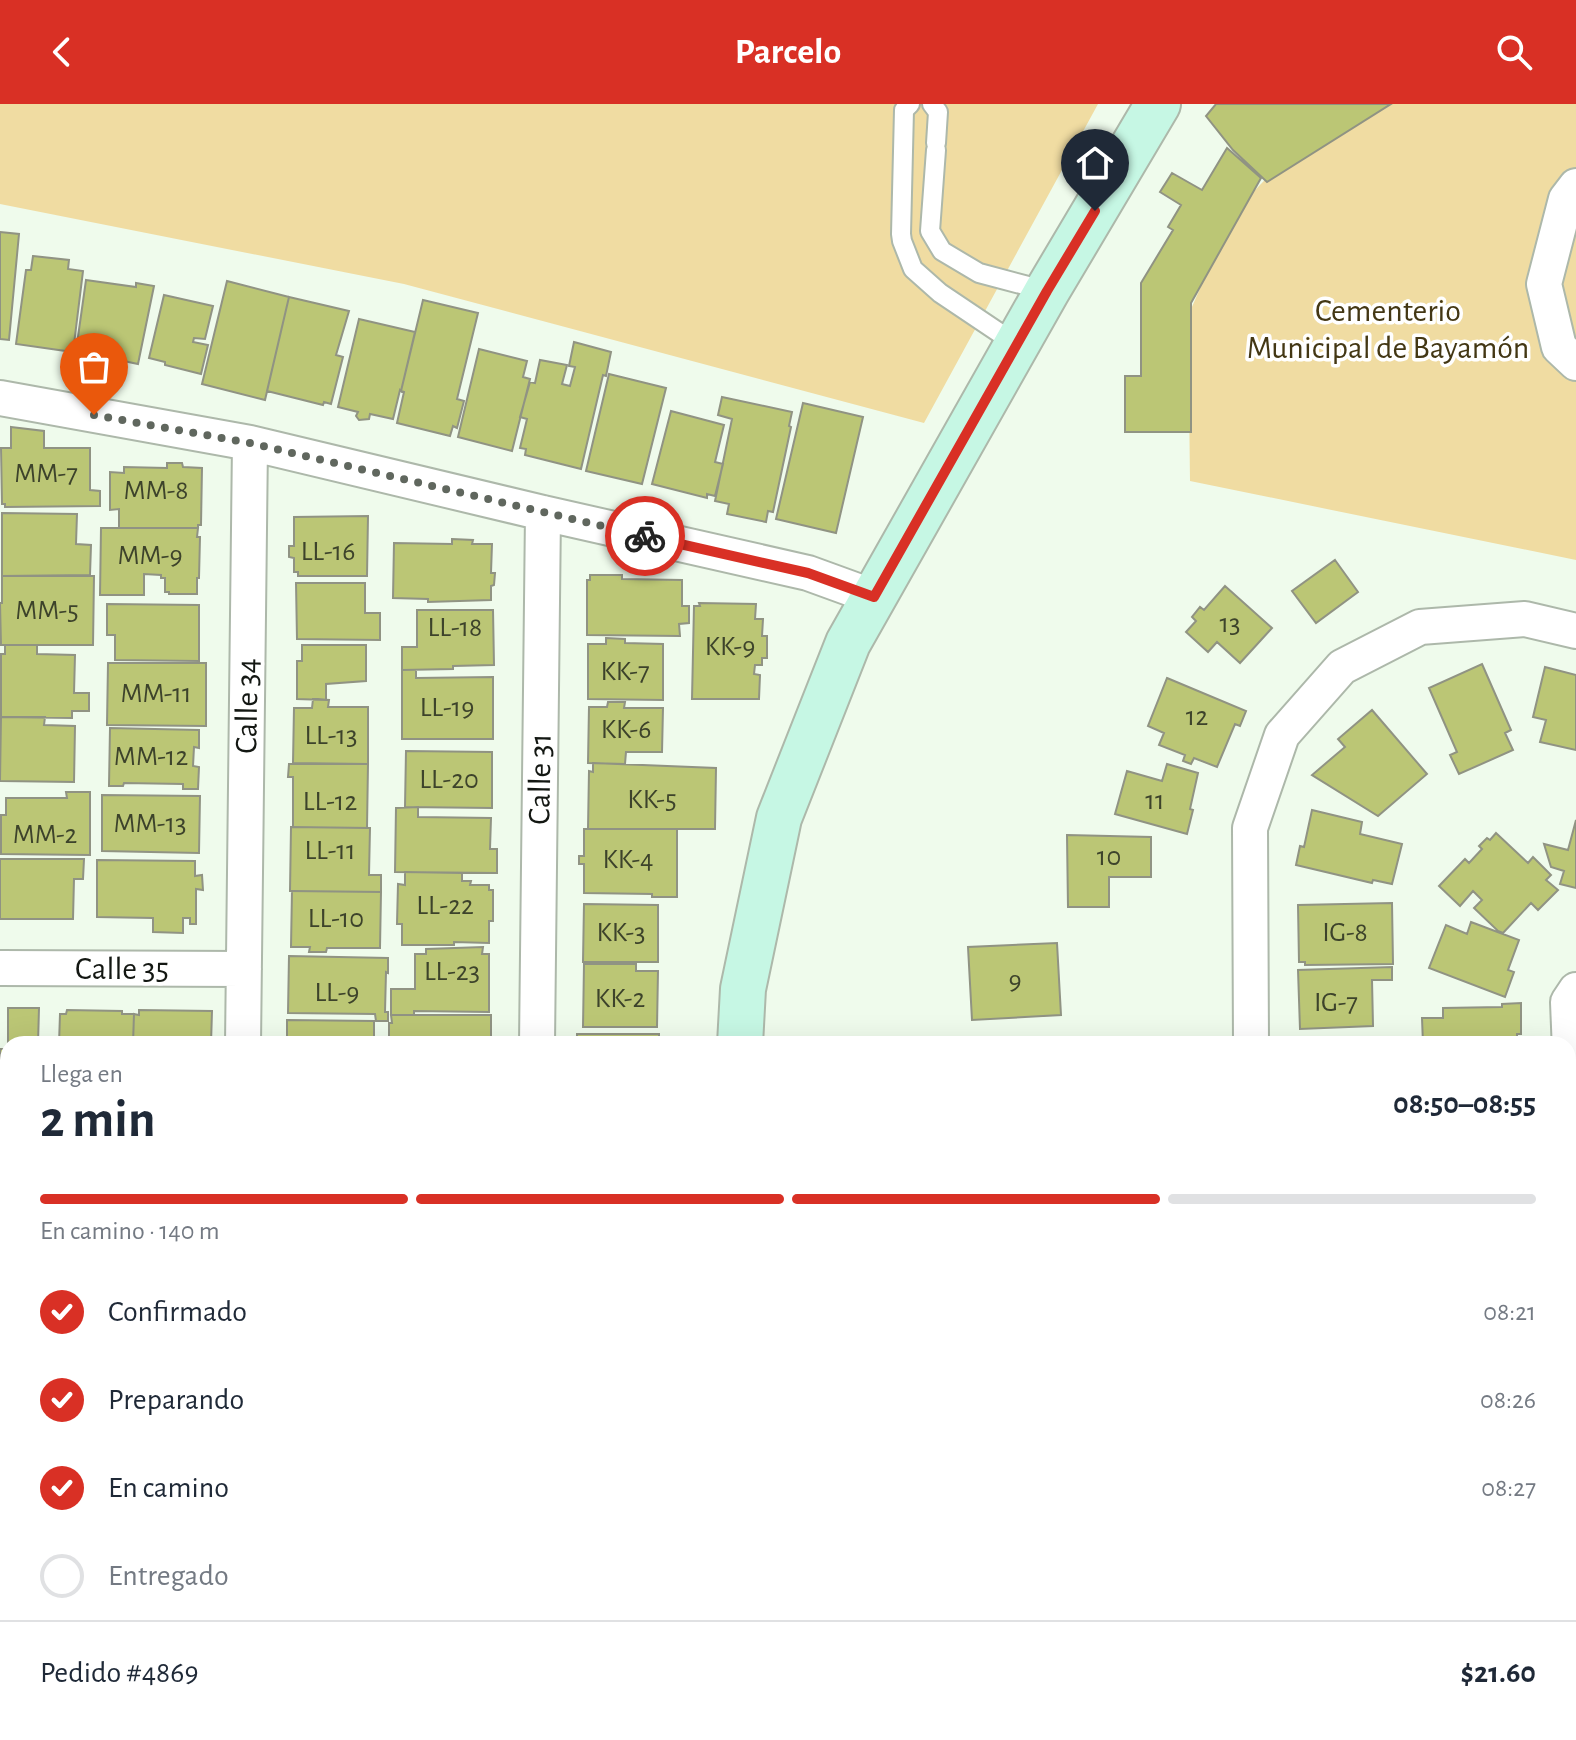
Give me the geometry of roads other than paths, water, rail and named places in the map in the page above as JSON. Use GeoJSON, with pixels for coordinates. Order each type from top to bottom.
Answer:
{"type":"FeatureCollection","features":[{"type":"Feature","properties":{"kind":"street"},"geometry":{"type":"LineString","coordinates":[[740,1036],[743,989],[779,818],[848,643],[1047,291],[1158,104]]}},
{"type":"Feature","properties":{"kind":"street"},"geometry":{"type":"LineString","coordinates":[[1576,186],[1566,199],[1544,284],[1559,347],[1576,363]]}},
{"type":"Feature","properties":{"kind":"street"},"geometry":{"type":"LineString","coordinates":[[0,398],[250,443],[808,573],[874,597]]}},
{"type":"Feature","properties":{"kind":"street","name":"Calle 34"},"geometry":{"type":"LineString","coordinates":[[243,1036],[250,443]]}},
{"type":"Feature","properties":{"kind":"street","name":"Calle 31"},"geometry":{"type":"LineString","coordinates":[[537,1036],[543,513]]}},
{"type":"Feature","properties":{"kind":"street"},"geometry":{"type":"LineString","coordinates":[[1251,1036],[1250,828],[1282,735],[1342,667],[1420,627],[1525,619],[1576,631]]}},
{"type":"Feature","properties":{"kind":"street","name":"Calle 35"},"geometry":{"type":"LineString","coordinates":[[0,968],[244,969]]}},
{"type":"Feature","properties":{"kind":"street"},"geometry":{"type":"LineString","coordinates":[[1569,1036],[1568,1002],[1576,990]]}},
{"type":"Feature","properties":{"kind":"lane"},"geometry":{"type":"LineString","coordinates":[[910,104],[904,110],[902,241],[913,269],[940,293],[1017,345]]}},
{"type":"Feature","properties":{"kind":"lane"},"geometry":{"type":"LineString","coordinates":[[932,104],[938,112],[930,231],[942,251],[979,273],[1047,291]]}},
{"type":"Feature","properties":{"kind":"lane"},"geometry":{"type":"LineString","coordinates":[[902,241],[930,231]]}},
{"type":"Feature","properties":{"kind":"park label","name":"Cementerio Municipal de Bayamón"},"geometry":{"type":"Point","coordinates":[1388,330]}}]}
